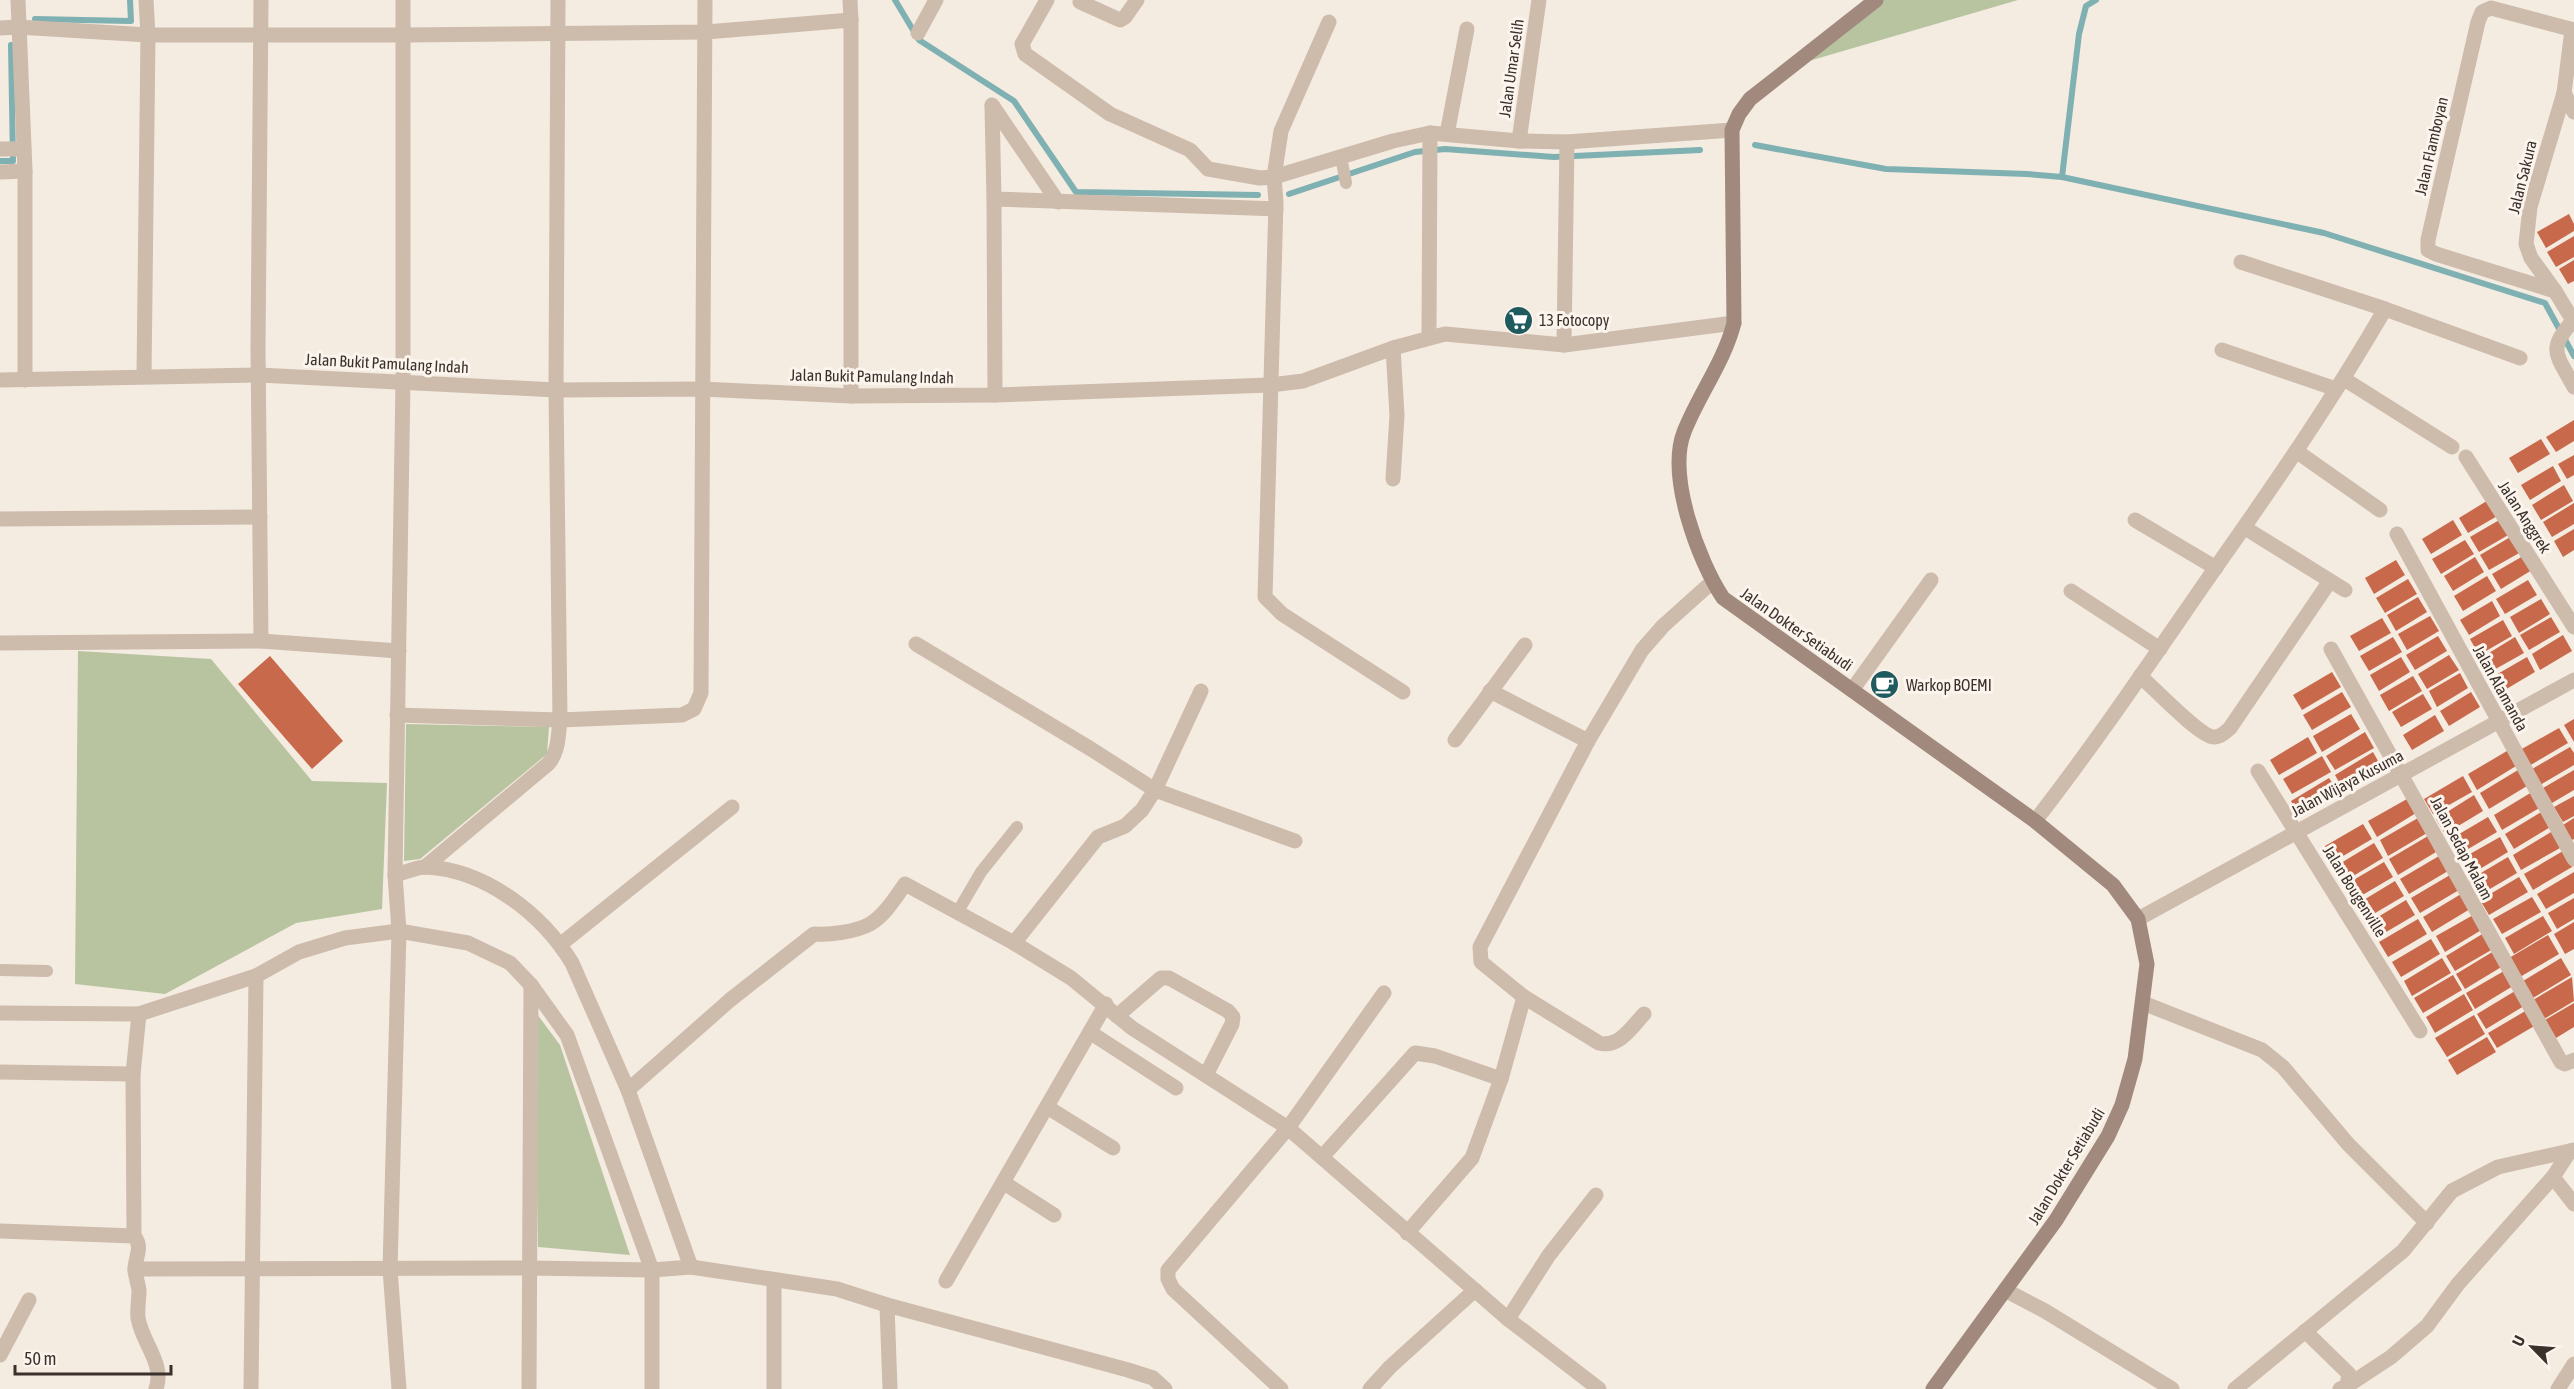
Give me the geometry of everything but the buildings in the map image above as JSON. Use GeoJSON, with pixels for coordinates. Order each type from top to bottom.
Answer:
{"type":"FeatureCollection","features":[{"type":"Feature","properties":{"kind":"main road","name":"Jalan Dokter Setiabudi"},"geometry":{"type":"LineString","coordinates":[[1876,0],[1750,99],[1739,114],[1732,130],[1734,323],[1729,344],[1685,430],[1679,459],[1683,498],[1712,582],[1723,598],[2035,821],[2113,885],[2138,919],[2147,964],[2133,1068],[2122,1105],[2108,1136],[2056,1220],[1933,1389]]}},
{"type":"Feature","properties":{"kind":"street"},"geometry":{"type":"LineString","coordinates":[[18,0],[25,171],[25,380]]}},
{"type":"Feature","properties":{"kind":"street"},"geometry":{"type":"LineString","coordinates":[[144,376],[148,35],[146,0]]}},
{"type":"Feature","properties":{"kind":"street"},"geometry":{"type":"LineString","coordinates":[[261,0],[259,375],[261,641]]}},
{"type":"Feature","properties":{"kind":"street"},"geometry":{"type":"LineString","coordinates":[[399,1389],[390,1269],[399,931],[395,875],[403,381],[404,0]]}},
{"type":"Feature","properties":{"kind":"street"},"geometry":{"type":"LineString","coordinates":[[395,875],[425,867],[554,758],[560,720],[556,390],[558,0]]}},
{"type":"Feature","properties":{"kind":"street"},"geometry":{"type":"LineString","coordinates":[[397,715],[560,720],[682,715],[694,709],[701,693],[705,0]]}},
{"type":"Feature","properties":{"kind":"street"},"geometry":{"type":"LineString","coordinates":[[850,0],[852,20],[851,396]]}},
{"type":"Feature","properties":{"kind":"street"},"geometry":{"type":"LineString","coordinates":[[918,33],[936,0]]}},
{"type":"Feature","properties":{"kind":"street"},"geometry":{"type":"LineString","coordinates":[[1047,0],[1022,44],[1025,54],[1110,114],[1190,150],[1208,169],[1260,178],[1344,170],[1393,141],[1447,134],[1518,141],[1567,152],[1732,130]]}},
{"type":"Feature","properties":{"kind":"street"},"geometry":{"type":"LineString","coordinates":[[1080,2],[1120,20],[1125,17],[1137,0]]}},
{"type":"Feature","properties":{"kind":"street","name":"Jalan Umar Selih"},"geometry":{"type":"LineString","coordinates":[[1518,141],[1539,0]]}},
{"type":"Feature","properties":{"kind":"street","name":"Jalan Flamboyan"},"geometry":{"type":"LineString","coordinates":[[2555,291],[2436,254],[2428,250],[2428,240],[2482,12],[2490,8],[2573,30]]}},
{"type":"Feature","properties":{"kind":"street"},"geometry":{"type":"LineString","coordinates":[[0,28],[18,27],[148,35],[404,35],[706,32],[852,20]]}},
{"type":"Feature","properties":{"kind":"street"},"geometry":{"type":"LineString","coordinates":[[1329,22],[1281,131],[1274,177],[1276,209],[1265,597],[1272,607],[1282,614],[1403,692]]}},
{"type":"Feature","properties":{"kind":"street"},"geometry":{"type":"LineString","coordinates":[[1447,134],[1467,29]]}},
{"type":"Feature","properties":{"kind":"street","name":"Jalan Sakura"},"geometry":{"type":"LineString","coordinates":[[2573,30],[2564,93],[2530,207],[2526,244],[2531,258],[2574,321]]}},
{"type":"Feature","properties":{"kind":"street"},"geometry":{"type":"LineString","coordinates":[[2564,93],[2574,112]]}},
{"type":"Feature","properties":{"kind":"street"},"geometry":{"type":"LineString","coordinates":[[995,395],[992,105],[1058,202]]}},
{"type":"Feature","properties":{"kind":"street"},"geometry":{"type":"LineString","coordinates":[[1429,337],[1430,138]]}},
{"type":"Feature","properties":{"kind":"street"},"geometry":{"type":"LineString","coordinates":[[1,149],[23,149]]}},
{"type":"Feature","properties":{"kind":"street"},"geometry":{"type":"LineString","coordinates":[[1564,345],[1567,152]]}},
{"type":"Feature","properties":{"kind":"street"},"geometry":{"type":"LineString","coordinates":[[0,172],[25,171]]}},
{"type":"Feature","properties":{"kind":"street"},"geometry":{"type":"LineString","coordinates":[[994,199],[1276,209]]}},
{"type":"Feature","properties":{"kind":"street"},"geometry":{"type":"LineString","coordinates":[[2241,262],[2385,309],[2520,358]]}},
{"type":"Feature","properties":{"kind":"street"},"geometry":{"type":"LineString","coordinates":[[2035,821],[2075,769],[2245,528],[2340,384],[2385,309]]}},
{"type":"Feature","properties":{"kind":"street"},"geometry":{"type":"LineString","coordinates":[[2574,321],[2557,340],[2556,353],[2574,387]]}},
{"type":"Feature","properties":{"kind":"street","name":"Jalan Bukit Pamulang Indah"},"geometry":{"type":"LineString","coordinates":[[0,380],[259,375],[556,390],[702,389],[851,396],[995,395],[1270,385],[1303,381],[1393,348],[1445,334],[1564,345],[1734,323]]}},
{"type":"Feature","properties":{"kind":"street"},"geometry":{"type":"LineString","coordinates":[[1393,348],[1398,414],[1393,479]]}},
{"type":"Feature","properties":{"kind":"street"},"geometry":{"type":"LineString","coordinates":[[2222,350],[2340,384],[2452,447]]}},
{"type":"Feature","properties":{"kind":"street"},"geometry":{"type":"LineString","coordinates":[[2296,451],[2380,510]]}},
{"type":"Feature","properties":{"kind":"street","name":"Jalan Anggrek"},"geometry":{"type":"LineString","coordinates":[[2466,457],[2574,627]]}},
{"type":"Feature","properties":{"kind":"street"},"geometry":{"type":"LineString","coordinates":[[0,519],[260,517]]}},
{"type":"Feature","properties":{"kind":"street"},"geometry":{"type":"LineString","coordinates":[[2135,520],[2216,568]]}},
{"type":"Feature","properties":{"kind":"street"},"geometry":{"type":"LineString","coordinates":[[2245,528],[2345,590]]}},
{"type":"Feature","properties":{"kind":"street","name":"Jalan Alamanda"},"geometry":{"type":"LineString","coordinates":[[2397,534],[2574,859]]}},
{"type":"Feature","properties":{"kind":"street"},"geometry":{"type":"LineString","coordinates":[[1852,690],[1931,580]]}},
{"type":"Feature","properties":{"kind":"street"},"geometry":{"type":"LineString","coordinates":[[2140,676],[2200,731],[2213,737],[2220,736],[2230,728],[2330,581]]}},
{"type":"Feature","properties":{"kind":"street"},"geometry":{"type":"LineString","coordinates":[[1644,1014],[1618,1041],[1608,1045],[1599,1043],[1524,997],[1481,962],[1480,947],[1588,741],[1650,639],[1712,582]]}},
{"type":"Feature","properties":{"kind":"street"},"geometry":{"type":"LineString","coordinates":[[2071,591],[2160,649]]}},
{"type":"Feature","properties":{"kind":"street"},"geometry":{"type":"LineString","coordinates":[[0,643],[261,641],[399,651]]}},
{"type":"Feature","properties":{"kind":"street"},"geometry":{"type":"LineString","coordinates":[[916,644],[1155,790],[1295,841]]}},
{"type":"Feature","properties":{"kind":"street"},"geometry":{"type":"LineString","coordinates":[[1455,740],[1525,645]]}},
{"type":"Feature","properties":{"kind":"street","name":"Jalan Sedap Malam"},"geometry":{"type":"LineString","coordinates":[[2331,649],[2403,774],[2472,905],[2569,1062]]}},
{"type":"Feature","properties":{"kind":"street","name":"Jalan Wijaya Kusuma"},"geometry":{"type":"LineString","coordinates":[[2138,919],[2574,680]]}},
{"type":"Feature","properties":{"kind":"street"},"geometry":{"type":"LineString","coordinates":[[1014,943],[1098,837],[1131,821],[1142,810],[1155,790],[1201,691]]}},
{"type":"Feature","properties":{"kind":"street"},"geometry":{"type":"LineString","coordinates":[[1490,691],[1588,741]]}},
{"type":"Feature","properties":{"kind":"street","name":"Jalan Bougenville"},"geometry":{"type":"LineString","coordinates":[[2258,771],[2420,1031]]}},
{"type":"Feature","properties":{"kind":"street"},"geometry":{"type":"LineString","coordinates":[[561,944],[732,807]]}},
{"type":"Feature","properties":{"kind":"street"},"geometry":{"type":"LineString","coordinates":[[425,867],[455,873],[494,888],[538,921],[561,944],[572,963],[628,1090],[691,1267]]}},
{"type":"Feature","properties":{"kind":"street"},"geometry":{"type":"LineString","coordinates":[[628,1090],[730,1000],[813,934],[828,935],[870,924],[892,902],[905,884],[1014,943],[1071,978],[1112,1010],[1206,1075],[1288,1128],[1323,1156],[1407,1233],[1508,1319],[1599,1389]]}},
{"type":"Feature","properties":{"kind":"street"},"geometry":{"type":"LineString","coordinates":[[0,1012],[139,1014],[256,976],[299,952],[345,938],[399,931],[468,943],[510,963],[531,984],[567,1035],[652,1270],[652,1389]]}},
{"type":"Feature","properties":{"kind":"street"},"geometry":{"type":"LineString","coordinates":[[252,1389],[256,976]]}},
{"type":"Feature","properties":{"kind":"street"},"geometry":{"type":"LineString","coordinates":[[946,1281],[1091,1033],[1112,1010],[1161,978],[1169,978],[1228,1011],[1233,1017],[1232,1024],[1206,1075]]}},
{"type":"Feature","properties":{"kind":"street"},"geometry":{"type":"LineString","coordinates":[[529,1389],[531,984]]}},
{"type":"Feature","properties":{"kind":"street"},"geometry":{"type":"LineString","coordinates":[[1281,1389],[1173,1288],[1168,1279],[1168,1270],[1288,1128],[1384,993]]}},
{"type":"Feature","properties":{"kind":"street"},"geometry":{"type":"LineString","coordinates":[[1407,1233],[1472,1158],[1501,1080],[1524,997]]}},
{"type":"Feature","properties":{"kind":"street"},"geometry":{"type":"LineString","coordinates":[[2143,1003],[2262,1050],[2283,1067],[2348,1144],[2427,1223]]}},
{"type":"Feature","properties":{"kind":"street"},"geometry":{"type":"LineString","coordinates":[[139,1014],[133,1074],[134,1236],[138,1240],[140,1249],[135,1269],[139,1289],[138,1317],[143,1338],[155,1359],[159,1378],[156,1389]]}},
{"type":"Feature","properties":{"kind":"street"},"geometry":{"type":"LineString","coordinates":[[1091,1033],[1176,1088]]}},
{"type":"Feature","properties":{"kind":"street"},"geometry":{"type":"LineString","coordinates":[[1323,1156],[1414,1053],[1436,1056],[1501,1080]]}},
{"type":"Feature","properties":{"kind":"street"},"geometry":{"type":"LineString","coordinates":[[0,1071],[133,1074]]}},
{"type":"Feature","properties":{"kind":"street"},"geometry":{"type":"LineString","coordinates":[[1047,1107],[1113,1148]]}},
{"type":"Feature","properties":{"kind":"street"},"geometry":{"type":"LineString","coordinates":[[2235,1389],[2403,1251],[2452,1191],[2498,1167],[2572,1151]]}},
{"type":"Feature","properties":{"kind":"street"},"geometry":{"type":"LineString","coordinates":[[2344,1387],[2391,1357],[2427,1326],[2458,1284],[2553,1178],[2572,1151]]}},
{"type":"Feature","properties":{"kind":"street"},"geometry":{"type":"LineString","coordinates":[[2553,1178],[2574,1204]]}},
{"type":"Feature","properties":{"kind":"street"},"geometry":{"type":"LineString","coordinates":[[1005,1183],[1054,1215]]}},
{"type":"Feature","properties":{"kind":"street"},"geometry":{"type":"LineString","coordinates":[[1508,1319],[1549,1255],[1596,1194]]}},
{"type":"Feature","properties":{"kind":"street"},"geometry":{"type":"LineString","coordinates":[[0,1231],[134,1236]]}},
{"type":"Feature","properties":{"kind":"street"},"geometry":{"type":"LineString","coordinates":[[135,1269],[652,1270],[691,1267],[837,1289],[887,1305],[1153,1377],[1165,1389]]}},
{"type":"Feature","properties":{"kind":"street"},"geometry":{"type":"LineString","coordinates":[[774,1280],[774,1389]]}},
{"type":"Feature","properties":{"kind":"street"},"geometry":{"type":"LineString","coordinates":[[1370,1389],[1390,1367],[1474,1290]]}},
{"type":"Feature","properties":{"kind":"street"},"geometry":{"type":"LineString","coordinates":[[2005,1290],[2045,1311],[2172,1389]]}},
{"type":"Feature","properties":{"kind":"street"},"geometry":{"type":"LineString","coordinates":[[0,1355],[29,1300]]}},
{"type":"Feature","properties":{"kind":"street"},"geometry":{"type":"LineString","coordinates":[[887,1305],[890,1389]]}},
{"type":"Feature","properties":{"kind":"street"},"geometry":{"type":"LineString","coordinates":[[2305,1331],[2349,1374],[2344,1387]]}},
{"type":"Feature","properties":{"kind":"street"},"geometry":{"type":"LineString","coordinates":[[2558,1389],[2574,1364]]}},
{"type":"Feature","properties":{"kind":"lane"},"geometry":{"type":"LineString","coordinates":[[957,913],[981,872],[1017,827]]}},
{"type":"Feature","properties":{"kind":"lane"},"geometry":{"type":"LineString","coordinates":[[0,970],[47,971]]}},
{"type":"Feature","properties":{"kind":"green space"},"geometry":{"type":"Polygon","coordinates":[[[1880,0],[2018,0],[1795,65],[1880,0]]]}},
{"type":"Feature","properties":{"kind":"green space"},"geometry":{"type":"Polygon","coordinates":[[[78,651],[211,659],[312,781],[387,783],[382,909],[296,923],[165,994],[75,984],[78,651]]]}},
{"type":"Feature","properties":{"kind":"green space"},"geometry":{"type":"Polygon","coordinates":[[[406,724],[549,727],[547,754],[420,859],[404,861],[406,724]]]}},
{"type":"Feature","properties":{"kind":"green space"},"geometry":{"type":"Polygon","coordinates":[[[534,1010],[560,1045],[630,1255],[538,1247],[534,1010]]]}},
{"type":"Feature","properties":{"kind":"waterway"},"geometry":{"type":"LineString","coordinates":[[35,19],[131,21],[130,0]]}},
{"type":"Feature","properties":{"kind":"waterway"},"geometry":{"type":"LineString","coordinates":[[895,0],[919,40],[1014,101],[1076,192],[1258,195]]}},
{"type":"Feature","properties":{"kind":"waterway"},"geometry":{"type":"LineString","coordinates":[[2062,177],[2079,34],[2086,6],[2096,0]]}},
{"type":"Feature","properties":{"kind":"waterway"},"geometry":{"type":"LineString","coordinates":[[0,161],[13,161],[11,45]]}},
{"type":"Feature","properties":{"kind":"waterway"},"geometry":{"type":"LineString","coordinates":[[1755,145],[1886,169],[2062,177],[2324,233],[2545,303],[2574,356]]}},
{"type":"Feature","properties":{"kind":"waterway"},"geometry":{"type":"LineString","coordinates":[[1289,194],[1415,152],[1445,149],[1554,157],[1700,150]]}},
{"type":"Feature","properties":{"kind":"place","name":"13 Fotocopy"},"geometry":{"type":"Point","coordinates":[1518,320]}},
{"type":"Feature","properties":{"kind":"place","name":"Warkop BOEMI"},"geometry":{"type":"Point","coordinates":[1885,685]}}]}
